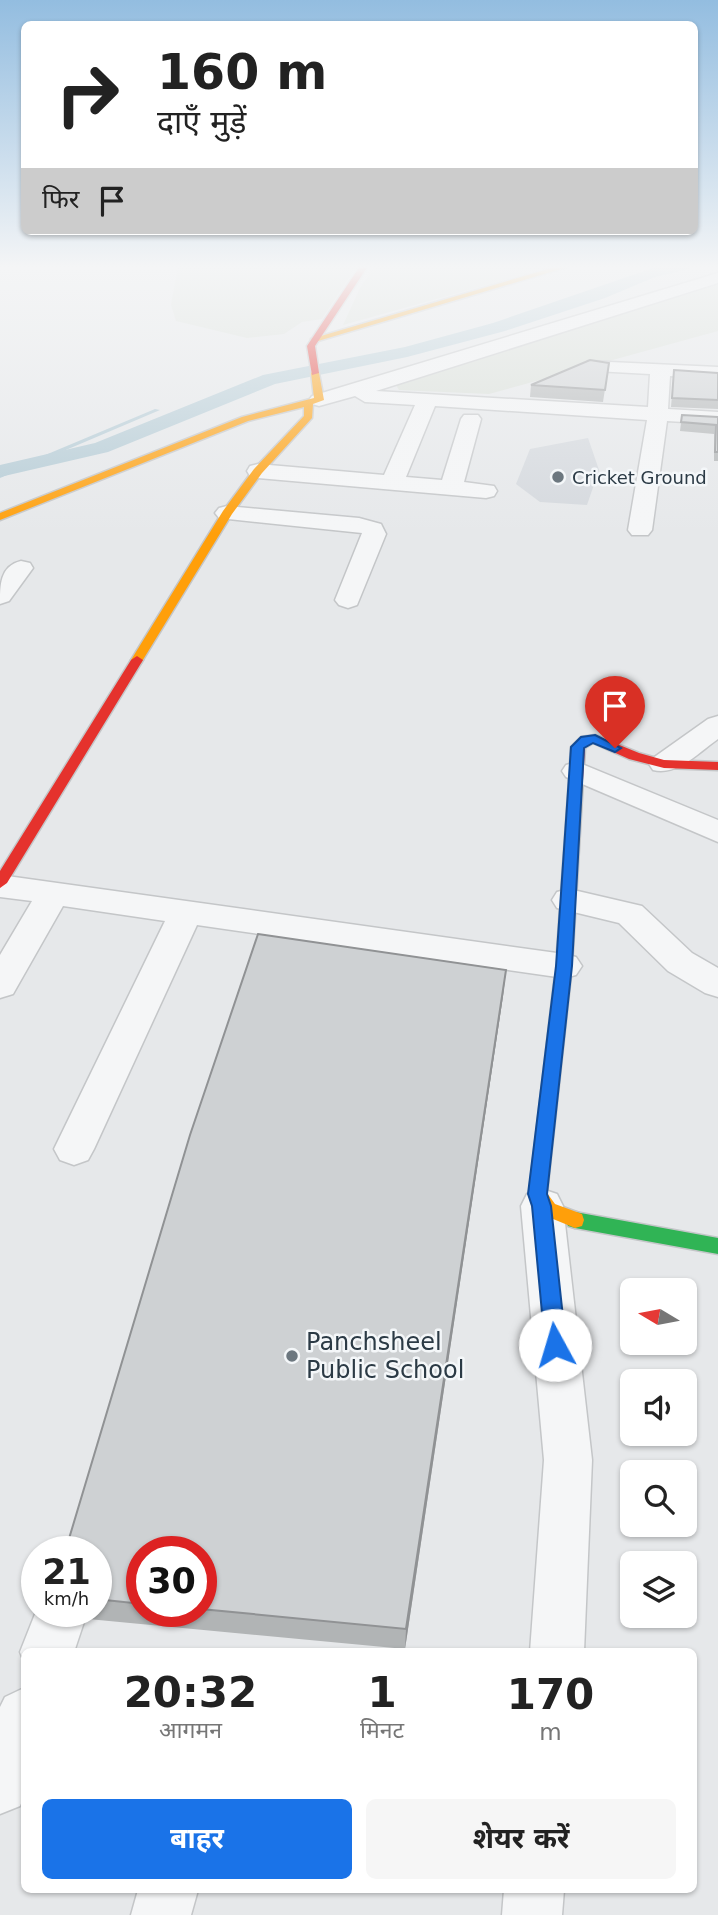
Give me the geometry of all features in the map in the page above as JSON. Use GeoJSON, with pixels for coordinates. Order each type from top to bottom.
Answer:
{"type":"FeatureCollection","features":[{"type":"Feature","properties":{"kind":"street"},"geometry":{"type":"LineString","coordinates":[[313,355],[314,378],[322,400],[258,471],[227,513],[0,884],[53,894],[564,966]]}},
{"type":"Feature","properties":{"kind":"street"},"geometry":{"type":"LineString","coordinates":[[0,517],[211,431],[264,414],[322,400],[462,355]]}},
{"type":"Feature","properties":{"kind":"street"},"geometry":{"type":"LineString","coordinates":[[595,365],[718,373]]}},
{"type":"Feature","properties":{"kind":"street"},"geometry":{"type":"LineString","coordinates":[[640,530],[658,414],[660,369]]}},
{"type":"Feature","properties":{"kind":"street"},"geometry":{"type":"LineString","coordinates":[[322,400],[428,399],[718,418]]}},
{"type":"Feature","properties":{"kind":"street"},"geometry":{"type":"LineString","coordinates":[[392,483],[428,399]]}},
{"type":"Feature","properties":{"kind":"street"},"geometry":{"type":"LineString","coordinates":[[451,488],[471,419]]}},
{"type":"Feature","properties":{"kind":"street"},"geometry":{"type":"LineString","coordinates":[[258,471],[486,491]]}},
{"type":"Feature","properties":{"kind":"street"},"geometry":{"type":"LineString","coordinates":[[227,513],[373,529],[374,534],[348,600]]}},
{"type":"Feature","properties":{"kind":"street"},"geometry":{"type":"LineString","coordinates":[[0,596],[21,568]]}},
{"type":"Feature","properties":{"kind":"street"},"geometry":{"type":"LineString","coordinates":[[664,764],[718,725]]}},
{"type":"Feature","properties":{"kind":"street"},"geometry":{"type":"LineString","coordinates":[[557,1648],[568,1460],[542,1206],[538,1194],[564,966],[578,747],[586,740],[595,739],[634,756],[664,764],[718,766]]}},
{"type":"Feature","properties":{"kind":"street"},"geometry":{"type":"LineString","coordinates":[[577,771],[718,832]]}},
{"type":"Feature","properties":{"kind":"street"},"geometry":{"type":"LineString","coordinates":[[0,985],[53,894]]}},
{"type":"Feature","properties":{"kind":"street"},"geometry":{"type":"LineString","coordinates":[[569,900],[630,915],[680,962],[718,984]]}},
{"type":"Feature","properties":{"kind":"street"},"geometry":{"type":"LineString","coordinates":[[74,1149],[186,912]]}},
{"type":"Feature","properties":{"kind":"street"},"geometry":{"type":"LineString","coordinates":[[542,1206],[565,1218],[718,1246]]}},
{"type":"Feature","properties":{"kind":"street"},"geometry":{"type":"LineString","coordinates":[[0,1786],[21,1725]]}},
{"type":"Feature","properties":{"kind":"street"},"geometry":{"type":"LineString","coordinates":[[161,1915],[167,1893]]}},
{"type":"Feature","properties":{"kind":"street"},"geometry":{"type":"LineString","coordinates":[[531,1915],[534,1893]]}},
{"type":"Feature","properties":{"kind":"shaded area"},"geometry":{"type":"Polygon","coordinates":[[[479,355],[629,355],[489,394],[399,390],[394,382],[479,355]]]}},
{"type":"Feature","properties":{"kind":"shaded area","name":"Cricket Ground"},"geometry":{"type":"Polygon","coordinates":[[[588,438],[599,470],[587,505],[540,502],[516,484],[530,449],[588,438]]]}},
{"type":"Feature","properties":{"kind":"building"},"geometry":{"type":"Polygon","coordinates":[[[590,360],[609,363],[605,390],[531,385],[590,360]]]}},
{"type":"Feature","properties":{"kind":"building"},"geometry":{"type":"Polygon","coordinates":[[[674,370],[718,373],[718,400],[672,398],[674,370]]]}},
{"type":"Feature","properties":{"kind":"building"},"geometry":{"type":"Polygon","coordinates":[[[682,415],[718,417],[718,452],[715,452],[716,425],[681,422],[682,415]]]}},
{"type":"Feature","properties":{"kind":"building","name":"Panchsheel Public School"},"geometry":{"type":"Polygon","coordinates":[[[258,934],[506,970],[406,1629],[217,1611],[217,1536],[126,1536],[126,1602],[112,1601],[112,1536],[70,1536],[190,1135],[258,934]]]}},
{"type":"Feature","properties":{"kind":"waterway"},"geometry":{"type":"LineString","coordinates":[[0,471],[101,448],[270,379],[390,355]]}},
{"type":"Feature","properties":{"kind":"waterway"},"geometry":{"type":"LineString","coordinates":[[0,476],[157,410]]}},
{"type":"Feature","properties":{"kind":"traffic: fast"},"geometry":{"type":"LineString","coordinates":[[575,1220],[718,1246]]}},
{"type":"Feature","properties":{"kind":"traffic: slow"},"geometry":{"type":"LineString","coordinates":[[0,517],[245,419],[319,400],[315,373]]}},
{"type":"Feature","properties":{"kind":"traffic: slow"},"geometry":{"type":"LineString","coordinates":[[137,660],[227,513],[258,471],[309,416],[308,404]]}},
{"type":"Feature","properties":{"kind":"traffic: slow"},"geometry":{"type":"LineString","coordinates":[[575,1220],[548,1209],[538,1194],[564,966],[576,780]]}},
{"type":"Feature","properties":{"kind":"traffic: jam"},"geometry":{"type":"LineString","coordinates":[[312,355],[315,373]]}},
{"type":"Feature","properties":{"kind":"traffic: jam"},"geometry":{"type":"LineString","coordinates":[[0,883],[137,660]]}},
{"type":"Feature","properties":{"kind":"traffic: jam"},"geometry":{"type":"LineString","coordinates":[[576,780],[578,747],[586,740],[595,739],[634,756],[664,764],[718,766]]}},
{"type":"Feature","properties":{"kind":"place","name":"Cricket Ground"},"geometry":{"type":"Point","coordinates":[558,477]}},
{"type":"Feature","properties":{"kind":"place","name":"Panchsheel Public School"},"geometry":{"type":"Point","coordinates":[292,1356]}},
{"type":"Feature","properties":{"kind":"route"},"geometry":{"type":"LineString","coordinates":[[555,1345],[542,1206],[538,1194],[564,966],[578,747],[586,740],[595,739],[615,748]]}}]}
